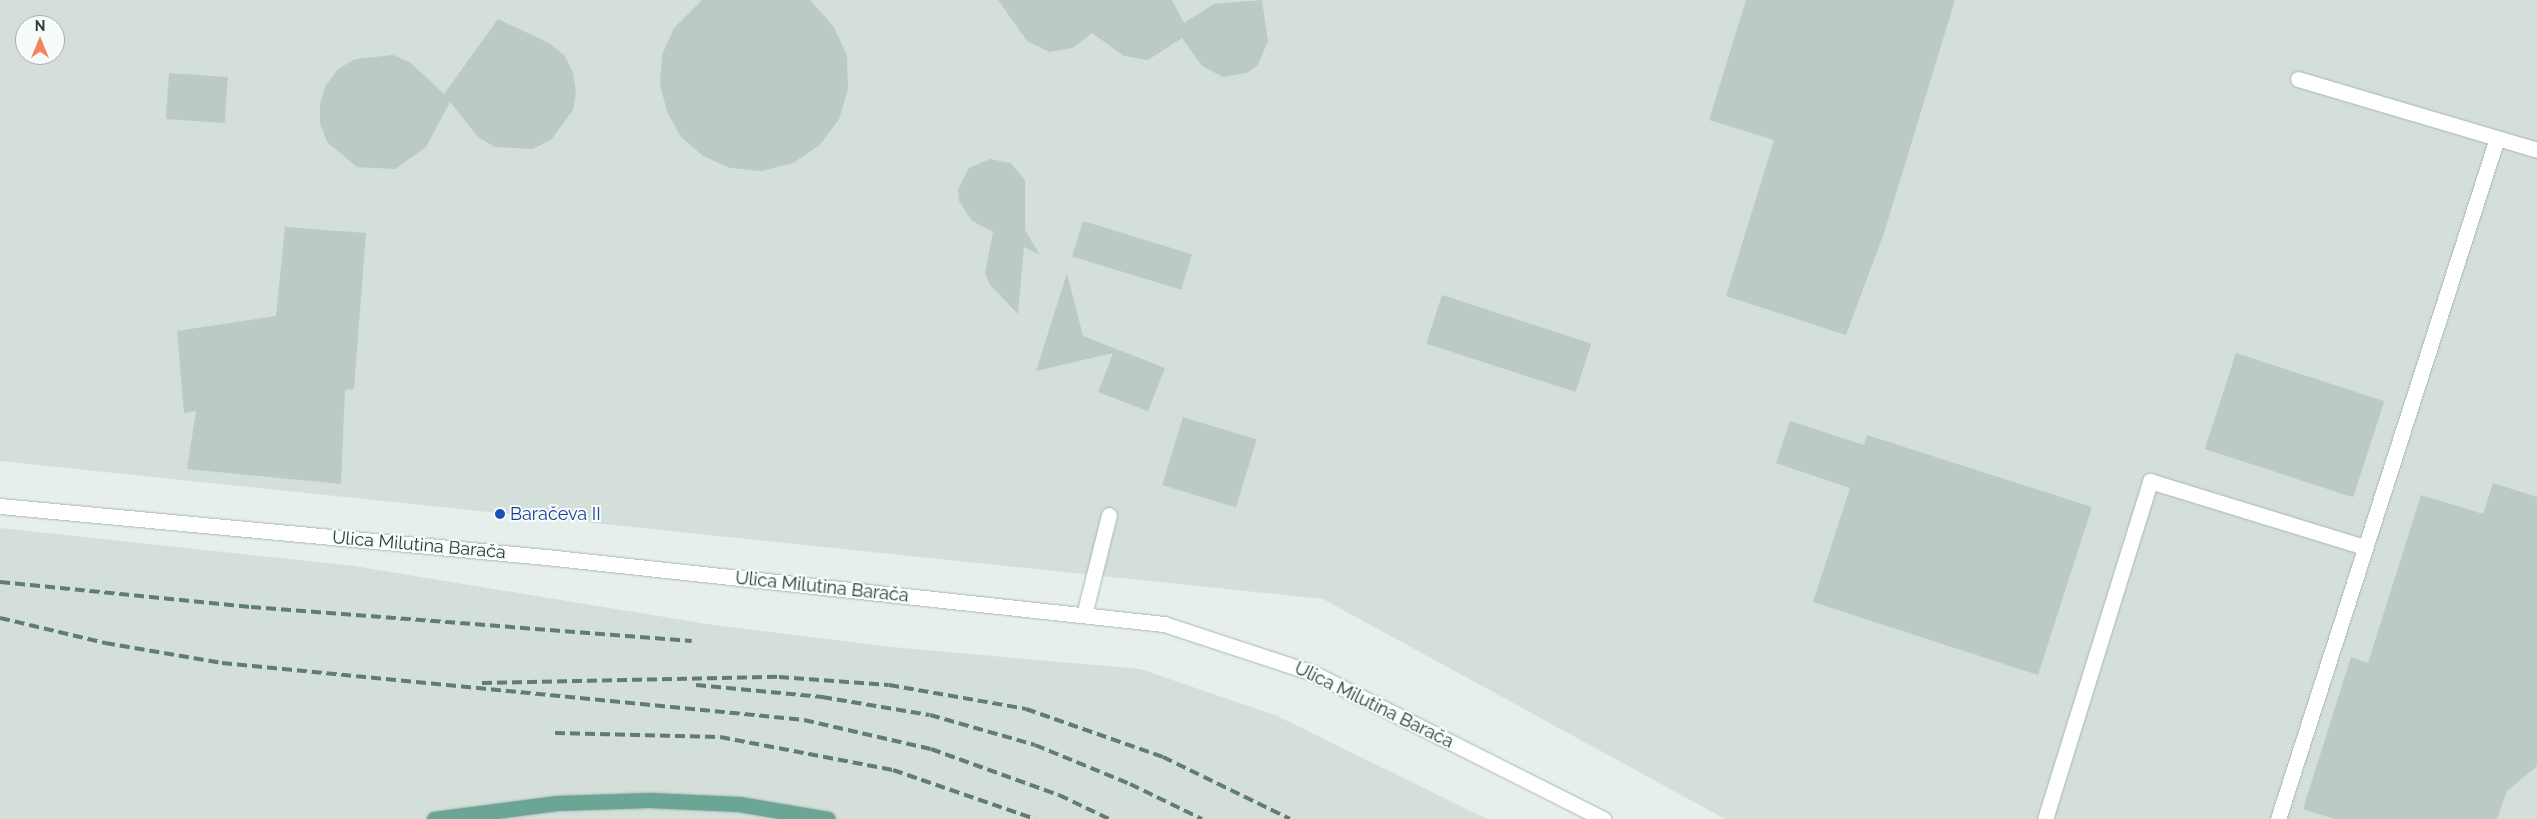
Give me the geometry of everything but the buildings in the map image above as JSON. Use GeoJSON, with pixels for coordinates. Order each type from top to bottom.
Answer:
{"type":"FeatureCollection","features":[{"type":"Feature","properties":{"kind":"main road"},"geometry":{"type":"LineString","coordinates":[[434,819],[556,803],[649,800],[738,804],[828,819]]}},
{"type":"Feature","properties":{"kind":"street"},"geometry":{"type":"LineString","coordinates":[[2298,79],[2537,150]]}},
{"type":"Feature","properties":{"kind":"street"},"geometry":{"type":"LineString","coordinates":[[2278,819],[2497,138]]}},
{"type":"Feature","properties":{"kind":"street"},"geometry":{"type":"LineString","coordinates":[[2045,819],[2150,481],[2364,547]]}},
{"type":"Feature","properties":{"kind":"street","name":"Ulica Milutina Barača"},"geometry":{"type":"LineString","coordinates":[[0,506],[546,557],[1164,624],[1313,673],[1603,819]]}},
{"type":"Feature","properties":{"kind":"street"},"geometry":{"type":"LineString","coordinates":[[1084,616],[1109,515]]}},
{"type":"Feature","properties":{"kind":"shaded area"},"geometry":{"type":"Polygon","coordinates":[[[0,0],[2537,0],[2537,819],[1725,819],[1323,599],[0,461],[0,0]]]}},
{"type":"Feature","properties":{"kind":"shaded area"},"geometry":{"type":"Polygon","coordinates":[[[0,528],[354,566],[713,625],[892,647],[1140,669],[1275,715],[1487,819],[0,819],[0,528]]]}},
{"type":"Feature","properties":{"kind":"railway"},"geometry":{"type":"LineString","coordinates":[[0,582],[251,607],[692,641]]}},
{"type":"Feature","properties":{"kind":"railway"},"geometry":{"type":"LineString","coordinates":[[0,618],[105,643],[222,663],[804,720],[931,749],[1059,795],[1109,819]]}},
{"type":"Feature","properties":{"kind":"railway"},"geometry":{"type":"LineString","coordinates":[[482,683],[779,677],[889,685],[1026,709],[1163,757],[1290,819]]}},
{"type":"Feature","properties":{"kind":"railway"},"geometry":{"type":"LineString","coordinates":[[696,685],[822,697],[930,715],[1035,745],[1130,784],[1202,819]]}},
{"type":"Feature","properties":{"kind":"railway"},"geometry":{"type":"LineString","coordinates":[[555,733],[720,737],[893,770],[1035,819]]}},
{"type":"Feature","properties":{"kind":"place","name":"Baračeva II"},"geometry":{"type":"Point","coordinates":[500,514]}}]}
